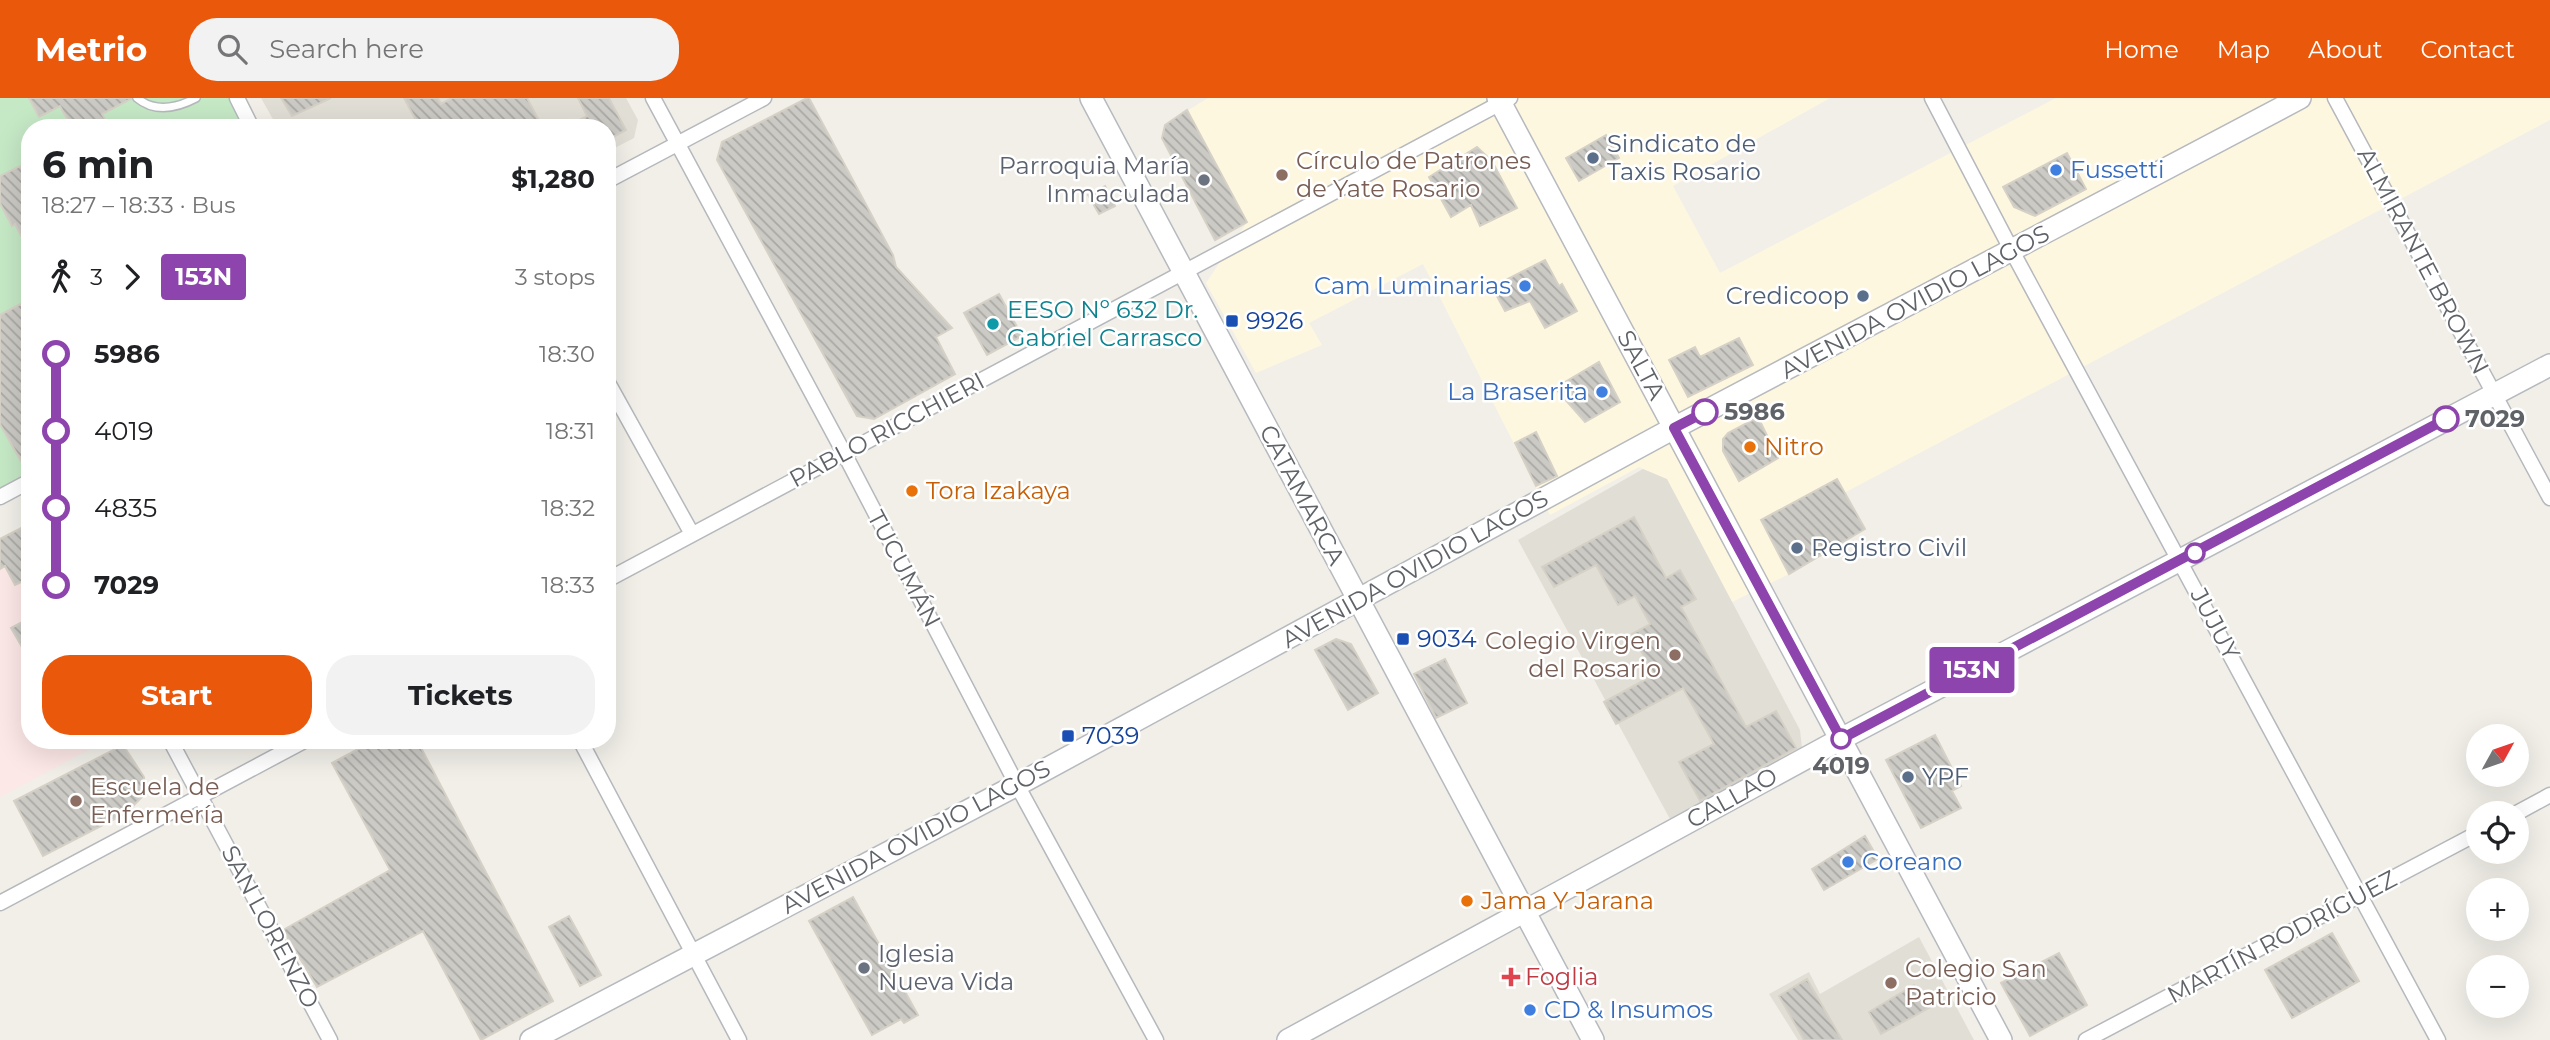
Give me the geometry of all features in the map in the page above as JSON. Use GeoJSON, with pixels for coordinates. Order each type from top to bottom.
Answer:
{"type":"FeatureCollection","features":[{"type":"Feature","properties":{"kind":"main road","name":"CATAMARCA"},"geometry":{"type":"LineString","coordinates":[[1091,98],[1593,1040]]}},
{"type":"Feature","properties":{"kind":"main road","name":"AVENIDA OVIDIO LAGOS"},"geometry":{"type":"LineString","coordinates":[[531,1040],[1017,785],[1674,428],[2300,98]]}},
{"type":"Feature","properties":{"kind":"main road","name":"SALTA"},"geometry":{"type":"LineString","coordinates":[[1503,100],[1674,428],[2001,1040]]}},
{"type":"Feature","properties":{"kind":"main road","name":"CALLAO"},"geometry":{"type":"LineString","coordinates":[[1288,1040],[1841,739],[2550,365]]}},
{"type":"Feature","properties":{"kind":"street"},"geometry":{"type":"LineString","coordinates":[[236,98],[248,119]]}},
{"type":"Feature","properties":{"kind":"street","name":"TUCUMÁN"},"geometry":{"type":"LineString","coordinates":[[653,98],[844,453],[1017,785],[1156,1040]]}},
{"type":"Feature","properties":{"kind":"street"},"geometry":{"type":"LineString","coordinates":[[616,176],[764,98]]}},
{"type":"Feature","properties":{"kind":"street","name":"JUJUY"},"geometry":{"type":"LineString","coordinates":[[1933,98],[2012,251],[2438,1040]]}},
{"type":"Feature","properties":{"kind":"street","name":"ALMIRANTE BROWN"},"geometry":{"type":"LineString","coordinates":[[2335,98],[2550,498]]}},
{"type":"Feature","properties":{"kind":"street","name":"PABLO RICCHIERI"},"geometry":{"type":"LineString","coordinates":[[616,575],[1503,100]]}},
{"type":"Feature","properties":{"kind":"street"},"geometry":{"type":"LineString","coordinates":[[616,397],[692,534]]}},
{"type":"Feature","properties":{"kind":"street"},"geometry":{"type":"LineString","coordinates":[[0,497],[21,486]]}},
{"type":"Feature","properties":{"kind":"street","name":"SAN LORENZO"},"geometry":{"type":"LineString","coordinates":[[175,749],[330,1040]]}},
{"type":"Feature","properties":{"kind":"street"},"geometry":{"type":"LineString","coordinates":[[0,903],[289,749]]}},
{"type":"Feature","properties":{"kind":"street"},"geometry":{"type":"LineString","coordinates":[[585,749],[739,1040]]}},
{"type":"Feature","properties":{"kind":"street"},"geometry":{"type":"LineString","coordinates":[[2529,806],[2550,795]]}},
{"type":"Feature","properties":{"kind":"street","name":"MARTÍN RODRÍGUEZ"},"geometry":{"type":"LineString","coordinates":[[2086,1040],[2466,840]]}},
{"type":"Feature","properties":{"kind":"lane"},"geometry":{"type":"LineString","coordinates":[[137,98],[150,107],[162,108],[182,105],[196,98]]}},
{"type":"Feature","properties":{"kind":"shaded area"},"geometry":{"type":"Polygon","coordinates":[[[261,98],[626,98],[638,120],[634,138],[616,147],[616,119],[273,119],[261,98]]]}},
{"type":"Feature","properties":{"kind":"shaded area"},"geometry":{"type":"Polygon","coordinates":[[[1208,98],[1830,98],[1673,186],[1720,273],[2056,98],[2550,98],[2550,120],[1844,493],[1836,479],[1761,520],[1789,574],[1732,602],[1666,479],[1639,467],[1550,515],[1423,264],[1309,323],[1322,345],[1256,373],[1206,283],[1247,222],[1194,123],[1179,116],[1208,98]]]}},
{"type":"Feature","properties":{"kind":"shaded area"},"geometry":{"type":"Polygon","coordinates":[[[1643,469],[1667,479],[1800,730],[1802,748],[1670,819],[1518,540],[1643,469]]]}},
{"type":"Feature","properties":{"kind":"shaded area"},"geometry":{"type":"Polygon","coordinates":[[[21,528],[21,749],[90,749],[0,797],[0,539],[21,528]]]}},
{"type":"Feature","properties":{"kind":"shaded area","name":"Colegio San Patricio"},"geometry":{"type":"Polygon","coordinates":[[[1919,937],[1974,1040],[1798,1040],[1769,994],[1809,972],[1820,994],[1919,937]]]}},
{"type":"Feature","properties":{"kind":"green space"},"geometry":{"type":"Polygon","coordinates":[[[0,98],[237,98],[248,119],[21,119],[21,486],[0,497],[0,98]]]}},
{"type":"Feature","properties":{"kind":"building"},"geometry":{"type":"Polygon","coordinates":[[[29,98],[131,98],[102,114],[105,119],[67,119],[60,106],[39,117],[29,98]]]}},
{"type":"Feature","properties":{"kind":"building"},"geometry":{"type":"Polygon","coordinates":[[[281,98],[331,98],[292,116],[281,98]]]}},
{"type":"Feature","properties":{"kind":"building"},"geometry":{"type":"Polygon","coordinates":[[[404,98],[438,98],[441,104],[452,98],[527,98],[538,119],[415,119],[404,98]]]}},
{"type":"Feature","properties":{"kind":"building"},"geometry":{"type":"Polygon","coordinates":[[[578,98],[609,98],[626,130],[616,135],[616,119],[581,119],[587,116],[578,98]]]}},
{"type":"Feature","properties":{"kind":"building"},"geometry":{"type":"Polygon","coordinates":[[[807,98],[893,255],[896,267],[952,328],[936,337],[955,374],[874,419],[857,416],[717,160],[722,142],[807,98]]]}},
{"type":"Feature","properties":{"kind":"building","name":"Parroquia María Inmaculada"},"geometry":{"type":"Polygon","coordinates":[[[1187,110],[1247,222],[1215,240],[1162,138],[1165,125],[1187,110]]]}},
{"type":"Feature","properties":{"kind":"building","name":"Sindicato de Taxis Rosario"},"geometry":{"type":"Polygon","coordinates":[[[1606,135],[1619,158],[1579,181],[1566,158],[1606,135]]]}},
{"type":"Feature","properties":{"kind":"building"},"geometry":{"type":"Polygon","coordinates":[[[1477,147],[1492,161],[1517,208],[1480,226],[1471,205],[1451,217],[1429,177],[1477,147]]]}},
{"type":"Feature","properties":{"kind":"building","name":"Fussetti"},"geometry":{"type":"Polygon","coordinates":[[[2067,153],[2086,189],[2035,216],[2014,207],[2003,187],[2067,153]]]}},
{"type":"Feature","properties":{"kind":"building"},"geometry":{"type":"Polygon","coordinates":[[[21,166],[21,236],[15,224],[12,226],[0,203],[0,176],[21,166]]]}},
{"type":"Feature","properties":{"kind":"building"},"geometry":{"type":"Polygon","coordinates":[[[1105,186],[1115,206],[1099,214],[1088,195],[1105,186]]]}},
{"type":"Feature","properties":{"kind":"building"},"geometry":{"type":"Polygon","coordinates":[[[1545,260],[1577,311],[1545,328],[1530,301],[1505,311],[1492,287],[1545,260]]]}},
{"type":"Feature","properties":{"kind":"building","name":"EESO Nº 632 Dr. Gabriel Carrasco"},"geometry":{"type":"Polygon","coordinates":[[[999,294],[1022,336],[987,355],[964,313],[999,294]]]}},
{"type":"Feature","properties":{"kind":"building"},"geometry":{"type":"Polygon","coordinates":[[[21,304],[21,461],[0,424],[0,315],[21,304]]]}},
{"type":"Feature","properties":{"kind":"building"},"geometry":{"type":"Polygon","coordinates":[[[1739,338],[1753,365],[1688,397],[1669,360],[1695,347],[1700,357],[1739,338]]]}},
{"type":"Feature","properties":{"kind":"building"},"geometry":{"type":"Polygon","coordinates":[[[1599,362],[1620,402],[1585,422],[1555,388],[1599,362]]]}},
{"type":"Feature","properties":{"kind":"building"},"geometry":{"type":"Polygon","coordinates":[[[1758,417],[1778,458],[1739,481],[1723,451],[1723,439],[1728,433],[1758,417]]]}},
{"type":"Feature","properties":{"kind":"building"},"geometry":{"type":"Polygon","coordinates":[[[1536,432],[1557,476],[1536,486],[1515,443],[1536,432]]]}},
{"type":"Feature","properties":{"kind":"building"},"geometry":{"type":"Polygon","coordinates":[[[1837,479],[1865,529],[1789,574],[1761,520],[1837,479]]]}},
{"type":"Feature","properties":{"kind":"building","name":"Colegio Virgen del Rosario"},"geometry":{"type":"Polygon","coordinates":[[[1634,517],[1666,578],[1680,570],[1696,599],[1681,607],[1746,727],[1776,711],[1796,748],[1700,801],[1679,762],[1714,744],[1683,688],[1616,724],[1604,702],[1654,675],[1632,634],[1650,624],[1635,596],[1618,605],[1596,565],[1554,587],[1542,567],[1634,517]]]}},
{"type":"Feature","properties":{"kind":"building"},"geometry":{"type":"Polygon","coordinates":[[[21,528],[21,582],[15,585],[5,566],[0,569],[0,539],[21,528]]]}},
{"type":"Feature","properties":{"kind":"building"},"geometry":{"type":"Polygon","coordinates":[[[21,623],[21,645],[11,628],[21,623]]]}},
{"type":"Feature","properties":{"kind":"building"},"geometry":{"type":"Polygon","coordinates":[[[1336,639],[1351,644],[1378,693],[1348,710],[1315,650],[1336,639]]]}},
{"type":"Feature","properties":{"kind":"building"},"geometry":{"type":"Polygon","coordinates":[[[1445,659],[1467,703],[1436,718],[1414,674],[1445,659]]]}},
{"type":"Feature","properties":{"kind":"building"},"geometry":{"type":"Polygon","coordinates":[[[1935,735],[1961,786],[1952,791],[1961,808],[1921,828],[1886,760],[1935,735]]]}},
{"type":"Feature","properties":{"kind":"building","name":"Escuela de Enfermería"},"geometry":{"type":"Polygon","coordinates":[[[115,749],[126,749],[144,777],[142,797],[132,810],[43,856],[14,801],[115,749]]]}},
{"type":"Feature","properties":{"kind":"building"},"geometry":{"type":"Polygon","coordinates":[[[358,749],[422,749],[553,1001],[481,1040],[423,931],[317,987],[283,930],[390,870],[332,763],[358,749]]]}},
{"type":"Feature","properties":{"kind":"building","name":"Coreano"},"geometry":{"type":"Polygon","coordinates":[[[1865,836],[1878,859],[1824,890],[1812,869],[1865,836]]]}},
{"type":"Feature","properties":{"kind":"building","name":"Iglesia Nueva Vida"},"geometry":{"type":"Polygon","coordinates":[[[853,897],[918,1015],[904,1023],[901,1019],[872,1035],[809,921],[853,897]]]}},
{"type":"Feature","properties":{"kind":"building"},"geometry":{"type":"Polygon","coordinates":[[[569,916],[601,975],[580,986],[549,927],[569,916]]]}},
{"type":"Feature","properties":{"kind":"building"},"geometry":{"type":"Polygon","coordinates":[[[2332,933],[2359,981],[2292,1018],[2265,970],[2332,933]]]}},
{"type":"Feature","properties":{"kind":"building"},"geometry":{"type":"Polygon","coordinates":[[[2059,953],[2087,1005],[2030,1036],[2001,983],[2059,953]]]}},
{"type":"Feature","properties":{"kind":"building"},"geometry":{"type":"Polygon","coordinates":[[[1807,979],[1842,1040],[1804,1040],[1779,996],[1807,979]]]}},
{"type":"Feature","properties":{"kind":"building"},"geometry":{"type":"Polygon","coordinates":[[[1914,985],[1929,1008],[1881,1034],[1869,1012],[1914,985]]]}},
{"type":"Feature","properties":{"kind":"bus line","name":"153N"},"geometry":{"type":"LineString","coordinates":[[1705,412],[1674,428],[1841,739],[2446,419]]}},
{"type":"Feature","properties":{"kind":"place","name":"Sindicato de Taxis Rosario"},"geometry":{"type":"Point","coordinates":[1593,158]}},
{"type":"Feature","properties":{"kind":"place","name":"Fussetti"},"geometry":{"type":"Point","coordinates":[2056,170]}},
{"type":"Feature","properties":{"kind":"place","name":"Círculo de Patrones de Yate Rosario"},"geometry":{"type":"Point","coordinates":[1282,175]}},
{"type":"Feature","properties":{"kind":"place","name":"Parroquia María Inmaculada"},"geometry":{"type":"Point","coordinates":[1204,180]}},
{"type":"Feature","properties":{"kind":"place","name":"Cam Luminarias"},"geometry":{"type":"Point","coordinates":[1525,286]}},
{"type":"Feature","properties":{"kind":"place","name":"Credicoop"},"geometry":{"type":"Point","coordinates":[1863,296]}},
{"type":"Feature","properties":{"kind":"place","name":"9926"},"geometry":{"type":"Point","coordinates":[1232,321]}},
{"type":"Feature","properties":{"kind":"place","name":"EESO Nº 632 Dr. Gabriel Carrasco"},"geometry":{"type":"Point","coordinates":[993,324]}},
{"type":"Feature","properties":{"kind":"place","name":"La Braserita"},"geometry":{"type":"Point","coordinates":[1602,392]}},
{"type":"Feature","properties":{"kind":"place","name":"5986"},"geometry":{"type":"Point","coordinates":[1705,412]}},
{"type":"Feature","properties":{"kind":"place","name":"7029"},"geometry":{"type":"Point","coordinates":[2446,419]}},
{"type":"Feature","properties":{"kind":"place","name":"Nitro"},"geometry":{"type":"Point","coordinates":[1750,447]}},
{"type":"Feature","properties":{"kind":"place","name":"Tora Izakaya"},"geometry":{"type":"Point","coordinates":[912,491]}},
{"type":"Feature","properties":{"kind":"place","name":"Registro Civil"},"geometry":{"type":"Point","coordinates":[1797,548]}},
{"type":"Feature","properties":{"kind":"place","name":"9034"},"geometry":{"type":"Point","coordinates":[1403,639]}},
{"type":"Feature","properties":{"kind":"place","name":"Colegio Virgen del Rosario"},"geometry":{"type":"Point","coordinates":[1675,655]}},
{"type":"Feature","properties":{"kind":"place","name":"7039"},"geometry":{"type":"Point","coordinates":[1068,736]}},
{"type":"Feature","properties":{"kind":"place","name":"4019"},"geometry":{"type":"Point","coordinates":[1841,739]}},
{"type":"Feature","properties":{"kind":"place","name":"YPF"},"geometry":{"type":"Point","coordinates":[1908,777]}},
{"type":"Feature","properties":{"kind":"place","name":"Escuela de Enfermería"},"geometry":{"type":"Point","coordinates":[76,801]}},
{"type":"Feature","properties":{"kind":"place","name":"Coreano"},"geometry":{"type":"Point","coordinates":[1848,862]}},
{"type":"Feature","properties":{"kind":"place","name":"Jama Y Jarana"},"geometry":{"type":"Point","coordinates":[1467,901]}},
{"type":"Feature","properties":{"kind":"place","name":"Iglesia Nueva Vida"},"geometry":{"type":"Point","coordinates":[864,968]}},
{"type":"Feature","properties":{"kind":"place","name":"Foglia"},"geometry":{"type":"Point","coordinates":[1511,977]}},
{"type":"Feature","properties":{"kind":"place","name":"Colegio San Patricio"},"geometry":{"type":"Point","coordinates":[1891,983]}},
{"type":"Feature","properties":{"kind":"place","name":"CD & Insumos"},"geometry":{"type":"Point","coordinates":[1530,1010]}}]}
